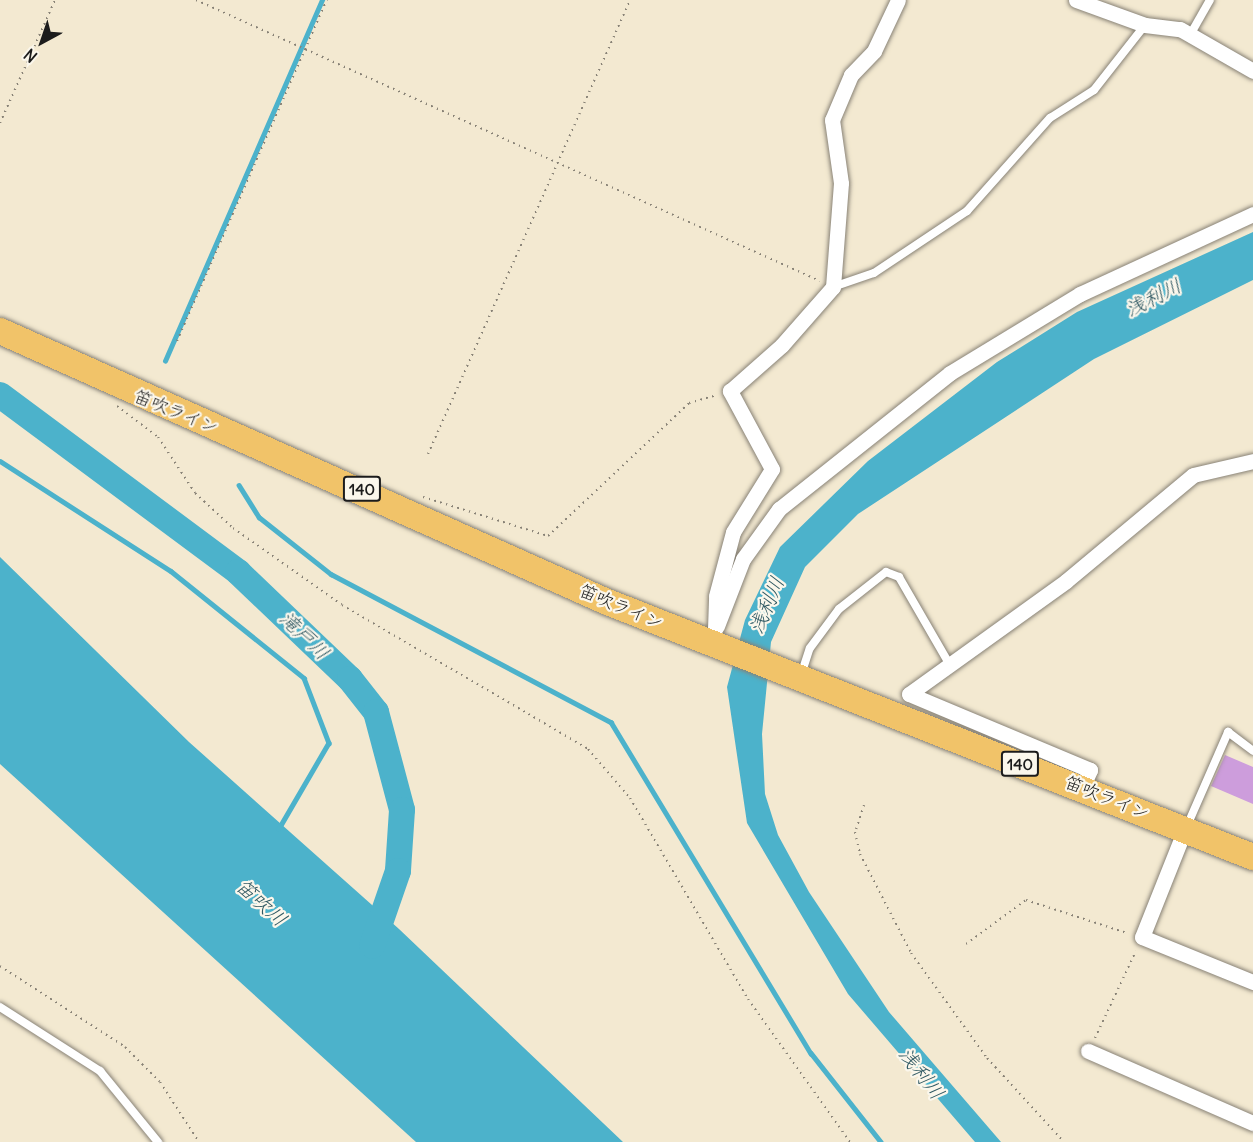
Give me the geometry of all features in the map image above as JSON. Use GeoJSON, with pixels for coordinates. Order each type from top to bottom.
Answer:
{"type":"FeatureCollection","features":[{"type":"Feature","properties":{"kind":"highway","name":"笛吹ライン"},"geometry":{"type":"LineString","coordinates":[[0,331],[135,396],[318,469],[605,602],[717,641],[793,675],[1253,857]]}},
{"type":"Feature","properties":{"kind":"street"},"geometry":{"type":"LineString","coordinates":[[717,641],[716,596],[732,532],[772,469],[730,391],[782,345],[833,287],[841,183],[832,120],[851,75],[874,51],[898,0]]}},
{"type":"Feature","properties":{"kind":"street"},"geometry":{"type":"LineString","coordinates":[[1076,0],[1145,25],[1190,35],[1253,71]]}},
{"type":"Feature","properties":{"kind":"street"},"geometry":{"type":"LineString","coordinates":[[1215,231],[1253,201]]}},
{"type":"Feature","properties":{"kind":"street"},"geometry":{"type":"LineString","coordinates":[[717,641],[762,528],[828,468],[994,342],[1080,294],[1253,214]]}},
{"type":"Feature","properties":{"kind":"street"},"geometry":{"type":"LineString","coordinates":[[1082,788],[1090,770],[909,694],[948,662],[1066,581],[1193,475],[1253,461]]}},
{"type":"Feature","properties":{"kind":"street"},"geometry":{"type":"LineString","coordinates":[[1185,829],[1142,937],[1253,982]]}},
{"type":"Feature","properties":{"kind":"street"},"geometry":{"type":"LineString","coordinates":[[1088,1051],[1253,1123]]}},
{"type":"Feature","properties":{"kind":"lane"},"geometry":{"type":"LineString","coordinates":[[1190,35],[1210,0]]}},
{"type":"Feature","properties":{"kind":"lane"},"geometry":{"type":"LineString","coordinates":[[833,287],[874,273],[967,211],[1050,118],[1094,90],[1145,25]]}},
{"type":"Feature","properties":{"kind":"lane"},"geometry":{"type":"LineString","coordinates":[[793,675],[839,609],[886,572],[899,576],[948,662]]}},
{"type":"Feature","properties":{"kind":"lane"},"geometry":{"type":"LineString","coordinates":[[1185,829],[1228,732],[1253,751]]}},
{"type":"Feature","properties":{"kind":"lane"},"geometry":{"type":"LineString","coordinates":[[0,1007],[100,1071],[158,1142]]}},
{"type":"Feature","properties":{"kind":"path"},"geometry":{"type":"LineString","coordinates":[[0,123],[56,0]]}},
{"type":"Feature","properties":{"kind":"path"},"geometry":{"type":"LineString","coordinates":[[196,0],[560,160],[833,287]]}},
{"type":"Feature","properties":{"kind":"path"},"geometry":{"type":"LineString","coordinates":[[177,341],[327,0]]}},
{"type":"Feature","properties":{"kind":"path"},"geometry":{"type":"LineString","coordinates":[[428,454],[630,0]]}},
{"type":"Feature","properties":{"kind":"path"},"geometry":{"type":"LineString","coordinates":[[412,493],[548,536],[689,403],[730,391]]}},
{"type":"Feature","properties":{"kind":"path"},"geometry":{"type":"LineString","coordinates":[[113,404],[158,437],[195,493],[233,528],[342,605],[588,748],[630,798],[748,999],[850,1142]]}},
{"type":"Feature","properties":{"kind":"path"},"geometry":{"type":"LineString","coordinates":[[864,805],[855,832],[860,854],[910,953],[987,1058],[1064,1142]]}},
{"type":"Feature","properties":{"kind":"path"},"geometry":{"type":"LineString","coordinates":[[966,944],[1026,900],[1142,937],[1088,1051]]}},
{"type":"Feature","properties":{"kind":"path"},"geometry":{"type":"LineString","coordinates":[[0,966],[125,1047],[160,1082],[199,1142]]}},
{"type":"Feature","properties":{"kind":"water","name":"浅利川"},"geometry":{"type":"Polygon","coordinates":[[[1253,232],[1253,280],[1094,359],[858,514],[805,567],[771,642],[762,734],[765,794],[778,835],[809,892],[889,1012],[1001,1142],[975,1142],[848,994],[747,823],[727,687],[745,620],[780,547],[868,461],[997,362],[1077,312],[1253,232]]]}},
{"type":"Feature","properties":{"kind":"water","name":"笛吹川"},"geometry":{"type":"Polygon","coordinates":[[[0,557],[189,742],[399,929],[623,1142],[416,1142],[0,764],[0,557]]]}},
{"type":"Feature","properties":{"kind":"building"},"geometry":{"type":"Polygon","coordinates":[[[1225,755],[1253,767],[1253,804],[1211,786],[1225,755]]]}},
{"type":"Feature","properties":{"kind":"waterway"},"geometry":{"type":"LineString","coordinates":[[165,361],[322,0]]}},
{"type":"Feature","properties":{"kind":"waterway","name":"滝戸川"},"geometry":{"type":"LineString","coordinates":[[0,395],[238,572],[350,679],[376,712],[402,810],[398,871],[372,946]]}},
{"type":"Feature","properties":{"kind":"waterway"},"geometry":{"type":"LineString","coordinates":[[0,461],[171,571],[304,678],[329,743],[279,829]]}},
{"type":"Feature","properties":{"kind":"waterway"},"geometry":{"type":"LineString","coordinates":[[239,485],[259,517],[331,574],[611,722],[811,1053],[881,1142]]}}]}
